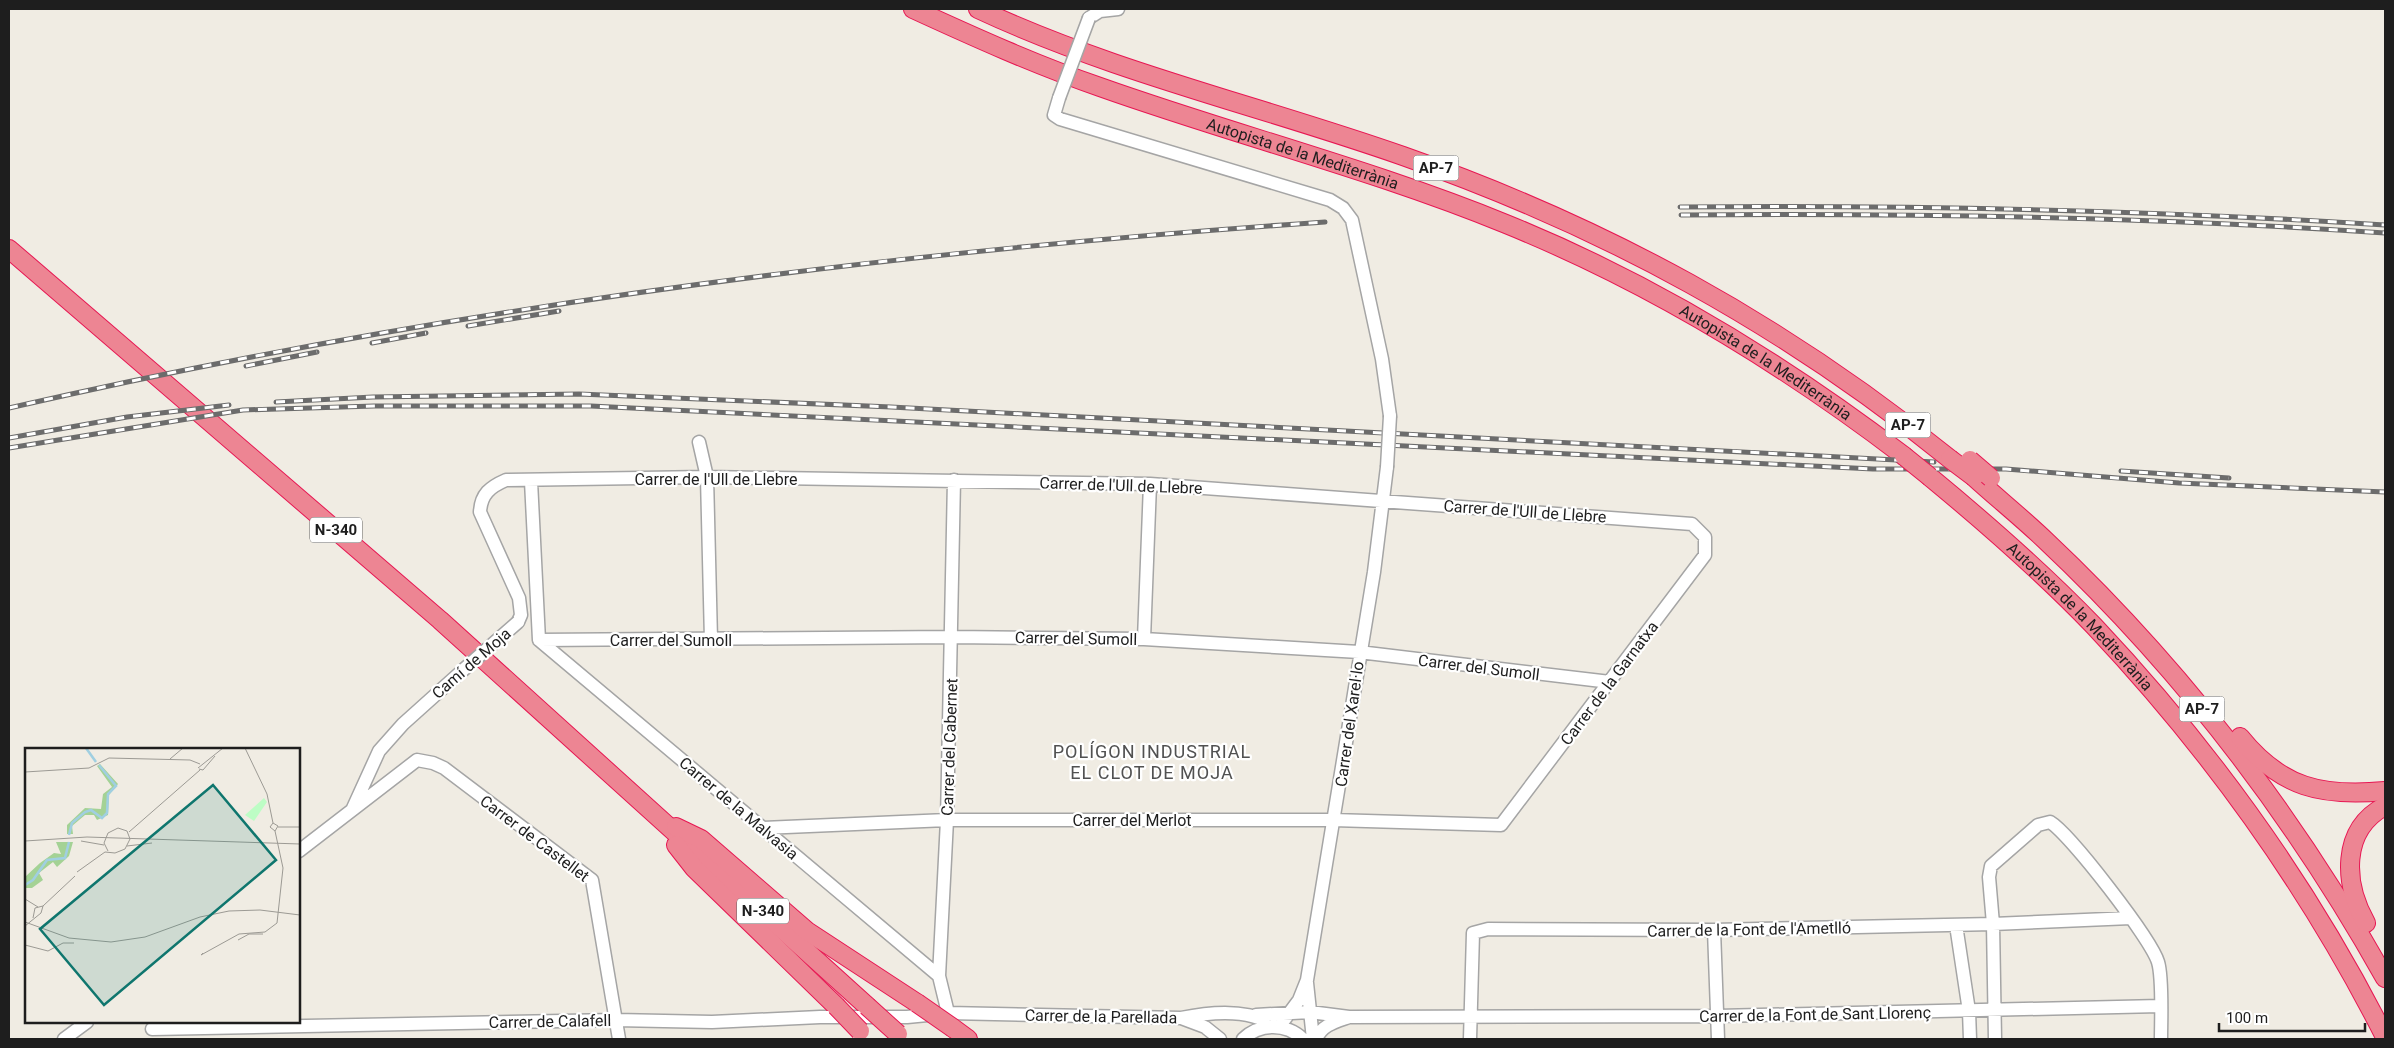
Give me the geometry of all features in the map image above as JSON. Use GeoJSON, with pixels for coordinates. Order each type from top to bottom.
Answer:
{"type":"FeatureCollection","features":[{"type":"Feature","properties":{"kind":"highway","name":"Autopista de la Mediterrània"},"geometry":{"type":"LineString","coordinates":[[913,9],[1006,52],[1055,71],[1171,111],[1409,188],[1508,225],[1548,242],[1667,301],[1725,334],[1809,387],[1930,477],[2024,558],[2094,626],[2194,740],[2282,860],[2347,965],[2385,1037]]}},
{"type":"Feature","properties":{"kind":"highway","name":"Autopista de la Mediterrània"},"geometry":{"type":"LineString","coordinates":[[978,9],[1085,54],[1400,154],[1468,179],[1554,215],[1705,290],[1824,364],[1908,424],[1974,477],[2044,538],[2144,640],[2193,697],[2284,815],[2338,898],[2385,978]]}},
{"type":"Feature","properties":{"kind":"highway","name":"N-340"},"geometry":{"type":"LineString","coordinates":[[9,249],[440,620],[657,818],[901,1036]]}},
{"type":"Feature","properties":{"kind":"highway"},"geometry":{"type":"LineString","coordinates":[[1908,424],[1970,460],[2033,514],[2128,608],[2209,699],[2254,754],[2272,769],[2286,778],[2315,790],[2349,793],[2385,791]]}},
{"type":"Feature","properties":{"kind":"highway"},"geometry":{"type":"LineString","coordinates":[[2385,806],[2375,812],[2362,826],[2354,842],[2348,863],[2353,897],[2385,956]]}},
{"type":"Feature","properties":{"kind":"highway"},"geometry":{"type":"LineString","coordinates":[[657,818],[701,839],[807,930],[917,1003],[951,1020],[968,1039]]}},
{"type":"Feature","properties":{"kind":"highway"},"geometry":{"type":"LineString","coordinates":[[657,818],[694,868],[864,1035]]}},
{"type":"Feature","properties":{"kind":"street","name":"Carrer del Xarel·lo"},"geometry":{"type":"LineString","coordinates":[[1118,9],[1100,11],[1089,18],[1054,115],[1060,119],[1330,200],[1343,208],[1352,220],[1382,359],[1390,416],[1385,501],[1307,980]]}},
{"type":"Feature","properties":{"kind":"street"},"geometry":{"type":"LineString","coordinates":[[699,442],[707,477],[711,640]]}},
{"type":"Feature","properties":{"kind":"street","name":"Carrer de l'Ull de Llebre"},"geometry":{"type":"LineString","coordinates":[[531,481],[707,477],[1150,484],[1692,524],[1705,537]]}},
{"type":"Feature","properties":{"kind":"street","name":"Camí de Moja"},"geometry":{"type":"LineString","coordinates":[[353,809],[379,751],[403,724],[518,622],[521,615],[520,598],[480,512],[480,502],[486,492],[494,485],[506,480],[531,481]]}},
{"type":"Feature","properties":{"kind":"street","name":"Carrer del Cabernet"},"geometry":{"type":"LineString","coordinates":[[951,1020],[939,976],[947,820],[954,480]]}},
{"type":"Feature","properties":{"kind":"street"},"geometry":{"type":"LineString","coordinates":[[531,481],[539,640]]}},
{"type":"Feature","properties":{"kind":"street"},"geometry":{"type":"LineString","coordinates":[[1144,639],[1150,484]]}},
{"type":"Feature","properties":{"kind":"street","name":"Carrer de la Garnatxa"},"geometry":{"type":"LineString","coordinates":[[1501,826],[1705,555],[1705,537]]}},
{"type":"Feature","properties":{"kind":"street","name":"Carrer del Sumoll"},"geometry":{"type":"LineString","coordinates":[[539,640],[952,637],[1144,639],[1359,652],[1610,682]]}},
{"type":"Feature","properties":{"kind":"street","name":"Carrer de la Malvasia"},"geometry":{"type":"LineString","coordinates":[[539,640],[939,976]]}},
{"type":"Feature","properties":{"kind":"street","name":"Carrer de Castellet"},"geometry":{"type":"LineString","coordinates":[[353,809],[417,760],[433,763],[444,768],[592,880],[619,1039]]}},
{"type":"Feature","properties":{"kind":"street"},"geometry":{"type":"LineString","coordinates":[[300,850],[353,809]]}},
{"type":"Feature","properties":{"kind":"street","name":"Carrer del Merlot"},"geometry":{"type":"LineString","coordinates":[[762,828],[947,820],[1333,820],[1501,826]]}},
{"type":"Feature","properties":{"kind":"street"},"geometry":{"type":"LineString","coordinates":[[1995,1039],[1993,924],[1989,877],[1991,866],[2038,825],[2050,822],[2066,835],[2131,918],[2158,962],[2161,1039]]}},
{"type":"Feature","properties":{"kind":"street","name":"Carrer de la Font de l'Ametlló"},"geometry":{"type":"LineString","coordinates":[[1470,1039],[1473,933],[1488,929],[1714,930],[1993,924],[2131,918]]}},
{"type":"Feature","properties":{"kind":"street"},"geometry":{"type":"LineString","coordinates":[[1956,925],[1969,1011],[1970,1039]]}},
{"type":"Feature","properties":{"kind":"street"},"geometry":{"type":"LineString","coordinates":[[1714,930],[1718,1039]]}},
{"type":"Feature","properties":{"kind":"street"},"geometry":{"type":"LineString","coordinates":[[1307,980],[1314,1039]]}},
{"type":"Feature","properties":{"kind":"street"},"geometry":{"type":"LineString","coordinates":[[1243,1039],[1262,1028],[1278,1027],[1291,1013],[1307,980]]}},
{"type":"Feature","properties":{"kind":"street","name":"Carrer de la Font de Sant Llorenç"},"geometry":{"type":"LineString","coordinates":[[1470,1017],[1718,1016],[2160,1006]]}},
{"type":"Feature","properties":{"kind":"street","name":"Carrer de la Parellada"},"geometry":{"type":"LineString","coordinates":[[951,1020],[1181,1018],[1196,1015],[1254,1015],[1310,1012],[1349,1017],[1470,1017]]}},
{"type":"Feature","properties":{"kind":"street","name":"Carrer de la Parellada"},"geometry":{"type":"LineString","coordinates":[[1254,1015],[1265,1018],[1278,1027],[1290,1030],[1303,1039]]}},
{"type":"Feature","properties":{"kind":"street","name":"Carrer de Calafell"},"geometry":{"type":"LineString","coordinates":[[152,1030],[616,1020],[712,1022],[820,1017],[907,1017],[951,1020]]}},
{"type":"Feature","properties":{"kind":"street","name":"Carrer de la Parellada"},"geometry":{"type":"LineString","coordinates":[[1314,1039],[1327,1025],[1349,1017]]}},
{"type":"Feature","properties":{"kind":"street"},"geometry":{"type":"LineString","coordinates":[[1181,1018],[1205,1027],[1220,1039]]}},
{"type":"Feature","properties":{"kind":"street"},"geometry":{"type":"LineString","coordinates":[[64,1039],[85,1023]]}},
{"type":"Feature","properties":{"kind":"railway"},"geometry":{"type":"LineString","coordinates":[[1680,207],[1856,207],[2121,212],[2385,225]]}},
{"type":"Feature","properties":{"kind":"railway"},"geometry":{"type":"LineString","coordinates":[[1681,215],[2033,217],[2209,223],[2385,233]]}},
{"type":"Feature","properties":{"kind":"railway"},"geometry":{"type":"LineString","coordinates":[[9,408],[171,373],[335,341],[663,289],[993,250],[1325,222]]}},
{"type":"Feature","properties":{"kind":"railway"},"geometry":{"type":"LineString","coordinates":[[468,326],[559,311]]}},
{"type":"Feature","properties":{"kind":"railway"},"geometry":{"type":"LineString","coordinates":[[372,343],[426,333]]}},
{"type":"Feature","properties":{"kind":"railway"},"geometry":{"type":"LineString","coordinates":[[246,366],[317,352]]}},
{"type":"Feature","properties":{"kind":"railway"},"geometry":{"type":"LineString","coordinates":[[276,402],[373,397],[579,394],[891,407],[1934,462]]}},
{"type":"Feature","properties":{"kind":"railway"},"geometry":{"type":"LineString","coordinates":[[9,438],[127,417],[229,405]]}},
{"type":"Feature","properties":{"kind":"railway"},"geometry":{"type":"LineString","coordinates":[[9,448],[243,410],[374,406],[591,406],[1873,469],[2006,469],[2179,483],[2385,492]]}},
{"type":"Feature","properties":{"kind":"railway"},"geometry":{"type":"LineString","coordinates":[[2121,471],[2229,478]]}},
{"type":"Feature","properties":{"kind":"district","name":"POLÍGON INDUSTRIAL EL CLOT DE MOJA"},"geometry":{"type":"Point","coordinates":[1152,762]}}]}
